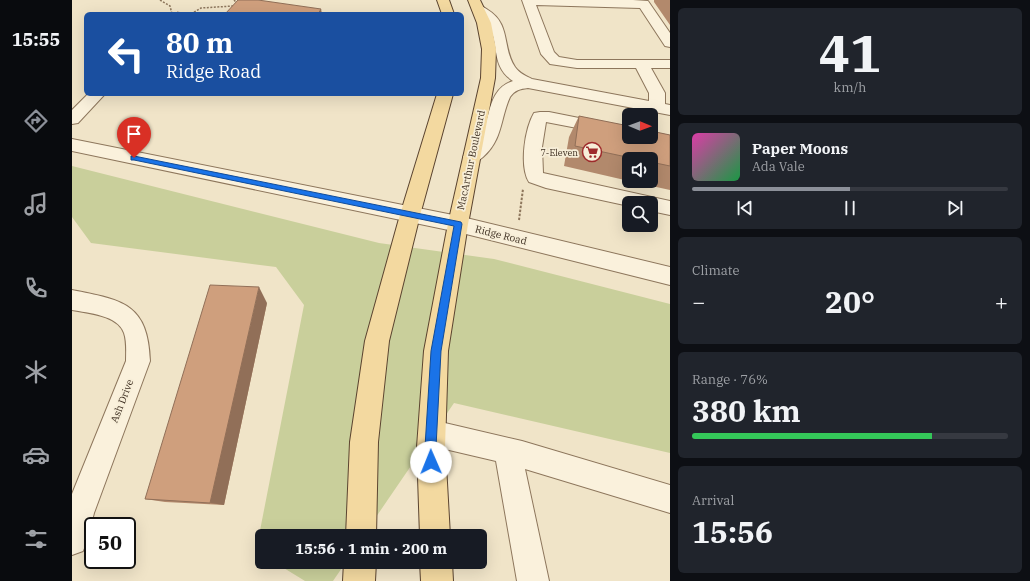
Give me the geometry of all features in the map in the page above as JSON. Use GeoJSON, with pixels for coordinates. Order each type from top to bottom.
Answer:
{"type":"FeatureCollection","features":[{"type":"Feature","properties":{"kind":"main road"},"geometry":{"type":"LineString","coordinates":[[443,0],[447,12]]}},
{"type":"Feature","properties":{"kind":"main road","name":"MacArthur Boulevard"},"geometry":{"type":"LineString","coordinates":[[435,529],[431,447],[436,351],[458,224],[488,78],[489,49],[484,23],[476,4]]}},
{"type":"Feature","properties":{"kind":"main road"},"geometry":{"type":"LineString","coordinates":[[361,529],[364,442],[378,341],[410,214],[444,96]]}},
{"type":"Feature","properties":{"kind":"main road"},"geometry":{"type":"LineString","coordinates":[[360,569],[360,581]]}},
{"type":"Feature","properties":{"kind":"main road"},"geometry":{"type":"LineString","coordinates":[[436,569],[437,581]]}},
{"type":"Feature","properties":{"kind":"street"},"geometry":{"type":"LineString","coordinates":[[670,43],[644,4],[528,1],[548,54],[555,61],[578,64],[670,64]]}},
{"type":"Feature","properties":{"kind":"street"},"geometry":{"type":"LineString","coordinates":[[476,4],[493,20],[501,39],[502,53],[514,75],[528,83]]}},
{"type":"Feature","properties":{"kind":"street"},"geometry":{"type":"LineString","coordinates":[[641,64],[664,108]]}},
{"type":"Feature","properties":{"kind":"street"},"geometry":{"type":"LineString","coordinates":[[472,157],[487,142],[496,118],[501,95],[507,88],[518,83],[528,83],[664,108]]}},
{"type":"Feature","properties":{"kind":"street"},"geometry":{"type":"LineString","coordinates":[[590,124],[594,95]]}},
{"type":"Feature","properties":{"kind":"street"},"geometry":{"type":"LineString","coordinates":[[72,119],[95,96]]}},
{"type":"Feature","properties":{"kind":"street"},"geometry":{"type":"LineString","coordinates":[[622,131],[590,124],[549,117],[540,117],[536,126],[533,167],[535,177],[546,181],[622,197]]}},
{"type":"Feature","properties":{"kind":"street","name":"Ridge Road"},"geometry":{"type":"LineString","coordinates":[[72,145],[458,224],[670,276]]}},
{"type":"Feature","properties":{"kind":"street"},"geometry":{"type":"LineString","coordinates":[[658,205],[670,208]]}},
{"type":"Feature","properties":{"kind":"street","name":"Ash Drive"},"geometry":{"type":"LineString","coordinates":[[72,300],[111,308],[125,316],[134,328],[139,343],[138,361],[79,513],[72,540]]}},
{"type":"Feature","properties":{"kind":"street"},"geometry":{"type":"LineString","coordinates":[[432,433],[463,439],[508,451],[670,499]]}},
{"type":"Feature","properties":{"kind":"street"},"geometry":{"type":"LineString","coordinates":[[508,451],[533,581]]}},
{"type":"Feature","properties":{"kind":"path"},"geometry":{"type":"LineString","coordinates":[[160,0],[170,6],[172,12]]}},
{"type":"Feature","properties":{"kind":"path"},"geometry":{"type":"LineString","coordinates":[[234,0],[238,5]]}},
{"type":"Feature","properties":{"kind":"path"},"geometry":{"type":"LineString","coordinates":[[193,12],[196,9],[204,7],[220,7],[225,9],[243,3]]}},
{"type":"Feature","properties":{"kind":"path"},"geometry":{"type":"LineString","coordinates":[[516,238],[524,180],[535,177]]}},
{"type":"Feature","properties":{"kind":"green space"},"geometry":{"type":"Polygon","coordinates":[[[72,166],[379,243],[494,259],[670,304],[670,453],[454,403],[368,529],[260,529],[304,305],[276,267],[91,243],[72,217],[72,166]]]}},
{"type":"Feature","properties":{"kind":"green space"},"geometry":{"type":"Polygon","coordinates":[[[285,569],[341,569],[333,581],[305,581],[285,569]]]}},
{"type":"Feature","properties":{"kind":"building"},"geometry":{"type":"Polygon","coordinates":[[[238,0],[258,0],[321,9],[319,12],[227,12],[238,0]]]}},
{"type":"Feature","properties":{"kind":"building"},"geometry":{"type":"Polygon","coordinates":[[[579,116],[622,125],[622,144],[658,144],[658,132],[670,135],[670,166],[658,163],[658,152],[622,152],[622,156],[575,146],[579,116]]]}},
{"type":"Feature","properties":{"kind":"building"},"geometry":{"type":"Polygon","coordinates":[[[210,285],[259,287],[210,503],[145,499],[210,285]]]}},
{"type":"Feature","properties":{"kind":"place","name":"7-Eleven"},"geometry":{"type":"Point","coordinates":[592,152]}},
{"type":"Feature","properties":{"kind":"route"},"geometry":{"type":"LineString","coordinates":[[134,158],[458,224],[436,351],[431,462]]}}]}
